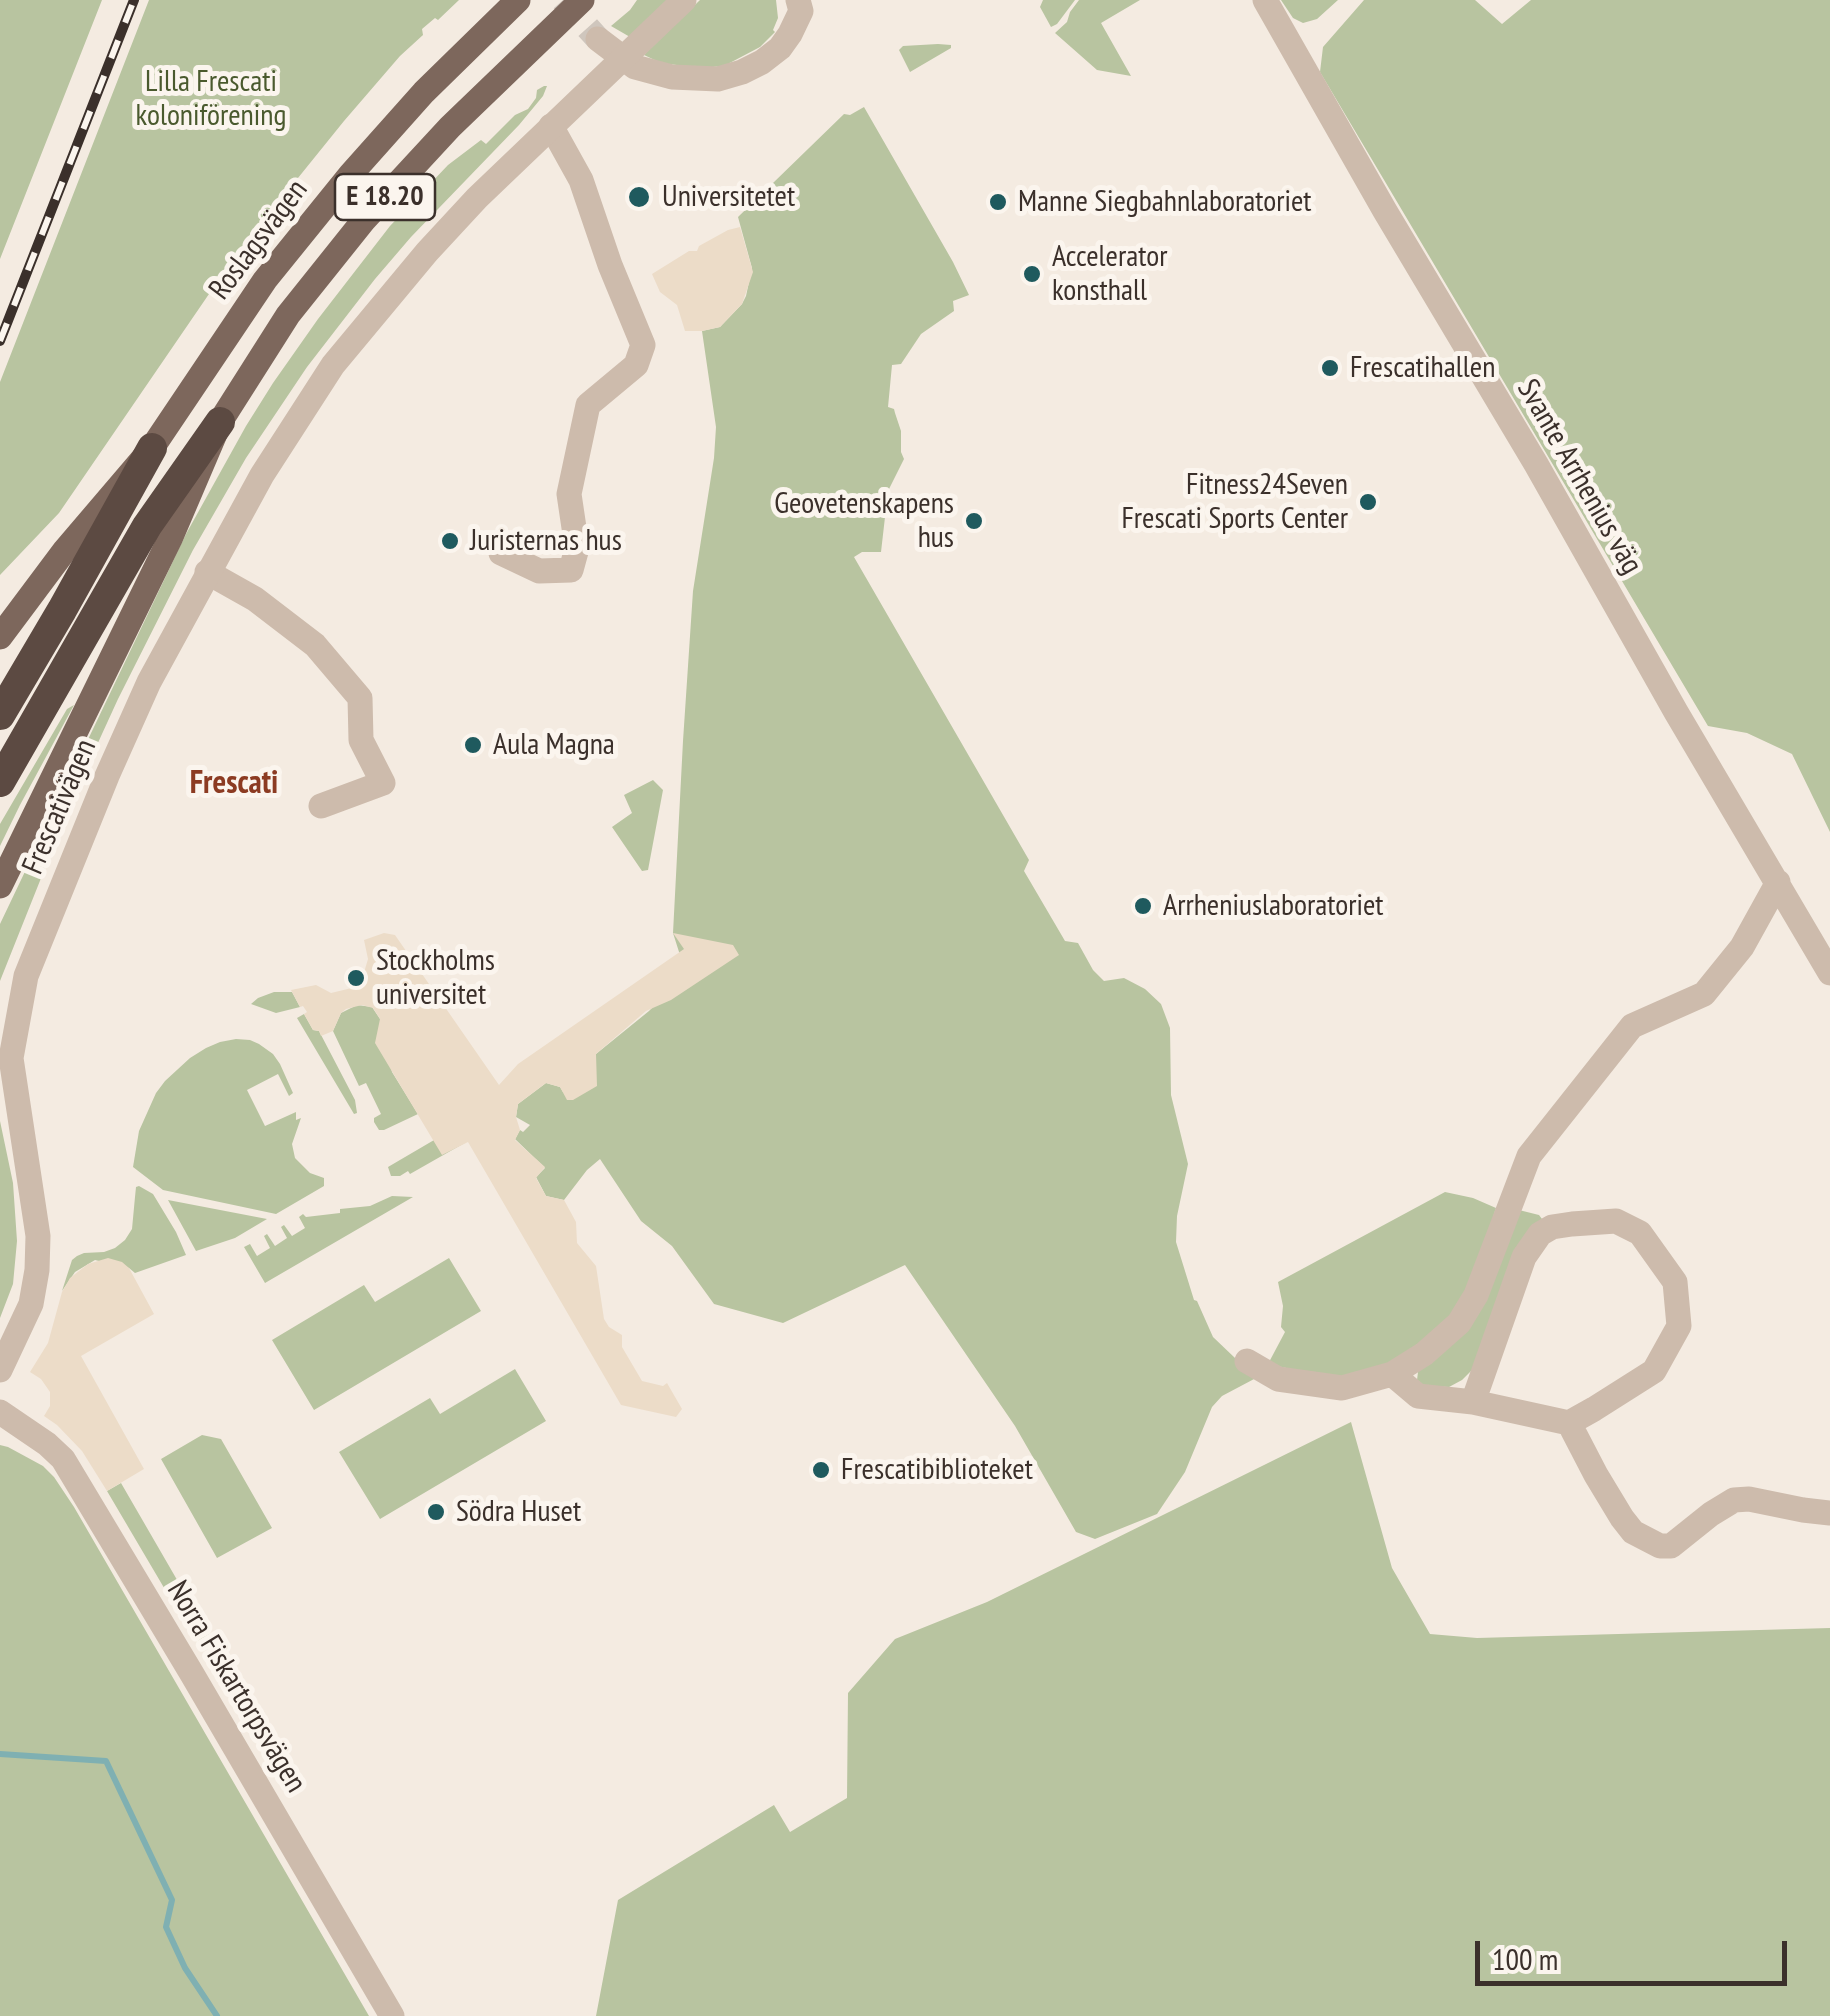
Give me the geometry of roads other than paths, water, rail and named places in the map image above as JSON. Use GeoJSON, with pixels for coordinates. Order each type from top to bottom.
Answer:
{"type":"FeatureCollection","features":[{"type":"Feature","properties":{"kind":"highway"},"geometry":{"type":"LineString","coordinates":[[0,782],[146,526],[220,422]]}},
{"type":"Feature","properties":{"kind":"highway"},"geometry":{"type":"LineString","coordinates":[[0,714],[152,448]]}},
{"type":"Feature","properties":{"kind":"main road","name":"Roslagsvägen"},"geometry":{"type":"LineString","coordinates":[[0,637],[65,550],[152,448],[265,280],[338,190],[424,92],[518,0]]}},
{"type":"Feature","properties":{"kind":"main road","name":"E 18.20"},"geometry":{"type":"LineString","coordinates":[[220,422],[288,315],[364,220],[450,126],[582,0]]}},
{"type":"Feature","properties":{"kind":"main road"},"geometry":{"type":"LineString","coordinates":[[0,886],[162,557],[220,422]]}},
{"type":"Feature","properties":{"kind":"street","name":"Frescativägen"},"geometry":{"type":"LineString","coordinates":[[0,1370],[31,1304],[37,1270],[38,1236],[11,1058],[26,976],[149,682],[262,474],[333,365],[477,198],[684,0]]}},
{"type":"Feature","properties":{"kind":"street"},"geometry":{"type":"LineString","coordinates":[[598,38],[635,67],[672,77],[718,79],[742,72],[780,48],[800,12],[798,0]]}},
{"type":"Feature","properties":{"kind":"street","name":"Svante Arrhenius väg"},"geometry":{"type":"LineString","coordinates":[[1265,0],[1384,211],[1536,464],[1830,973]]}},
{"type":"Feature","properties":{"kind":"street"},"geometry":{"type":"LineString","coordinates":[[501,553],[539,571],[571,570],[577,548],[569,494],[588,405],[636,365],[643,345],[556,121]]}},
{"type":"Feature","properties":{"kind":"street"},"geometry":{"type":"LineString","coordinates":[[207,572],[255,599],[315,645],[360,698],[361,740],[383,783],[321,806]]}},
{"type":"Feature","properties":{"kind":"street"},"geometry":{"type":"LineString","coordinates":[[1247,1361],[1278,1378],[1342,1388],[1392,1374],[1424,1354],[1459,1324],[1476,1296],[1529,1156],[1632,1026],[1704,994],[1742,947],[1778,882]]}},
{"type":"Feature","properties":{"kind":"street"},"geometry":{"type":"LineString","coordinates":[[1392,1374],[1418,1396],[1473,1402],[1569,1423],[1654,1371],[1679,1326],[1675,1282],[1640,1232],[1616,1221],[1572,1224],[1540,1234],[1524,1258],[1473,1402]]}},
{"type":"Feature","properties":{"kind":"street","name":"Norra Fiskartorpsvägen"},"geometry":{"type":"LineString","coordinates":[[0,1412],[47,1444],[63,1460],[392,2016]]}},
{"type":"Feature","properties":{"kind":"street"},"geometry":{"type":"LineString","coordinates":[[1569,1423],[1622,1518],[1633,1532],[1660,1546],[1671,1546],[1734,1500],[1749,1499],[1830,1513]]}},
{"type":"Feature","properties":{"kind":"waterway"},"geometry":{"type":"LineString","coordinates":[[0,1754],[106,1761],[172,1900],[166,1927],[185,1968],[217,2016]]}},
{"type":"Feature","properties":{"kind":"tunnel"},"geometry":{"type":"LineString","coordinates":[[563,0],[598,39]]}},
{"type":"Feature","properties":{"kind":"railway"},"geometry":{"type":"LineString","coordinates":[[0,341],[134,0]]}},
{"type":"Feature","properties":{"kind":"place","name":"Universitetet"},"geometry":{"type":"Point","coordinates":[639,197]}},
{"type":"Feature","properties":{"kind":"place","name":"Manne Siegbahnlaboratoriet"},"geometry":{"type":"Point","coordinates":[998,202]}},
{"type":"Feature","properties":{"kind":"place","name":"Accelerator konsthall"},"geometry":{"type":"Point","coordinates":[1032,274]}},
{"type":"Feature","properties":{"kind":"place","name":"Frescatihallen"},"geometry":{"type":"Point","coordinates":[1330,368]}},
{"type":"Feature","properties":{"kind":"place","name":"Fitness24Seven Frescati Sports Center"},"geometry":{"type":"Point","coordinates":[1368,502]}},
{"type":"Feature","properties":{"kind":"place","name":"Geovetenskapens hus"},"geometry":{"type":"Point","coordinates":[974,521]}},
{"type":"Feature","properties":{"kind":"place","name":"Juristernas hus"},"geometry":{"type":"Point","coordinates":[450,541]}},
{"type":"Feature","properties":{"kind":"place","name":"Aula Magna"},"geometry":{"type":"Point","coordinates":[473,745]}},
{"type":"Feature","properties":{"kind":"place","name":"Arrheniuslaboratoriet"},"geometry":{"type":"Point","coordinates":[1143,906]}},
{"type":"Feature","properties":{"kind":"place","name":"Stockholms universitet"},"geometry":{"type":"Point","coordinates":[356,978]}},
{"type":"Feature","properties":{"kind":"place","name":"Frescatibiblioteket"},"geometry":{"type":"Point","coordinates":[821,1470]}},
{"type":"Feature","properties":{"kind":"place","name":"Södra Huset"},"geometry":{"type":"Point","coordinates":[436,1512]}},
{"type":"Feature","properties":{"kind":"district","name":"Frescati"},"geometry":{"type":"Point","coordinates":[234,784]}},
{"type":"Feature","properties":{"kind":"park label","name":"Lilla Frescati koloniförening"},"geometry":{"type":"Point","coordinates":[211,99]}}]}
